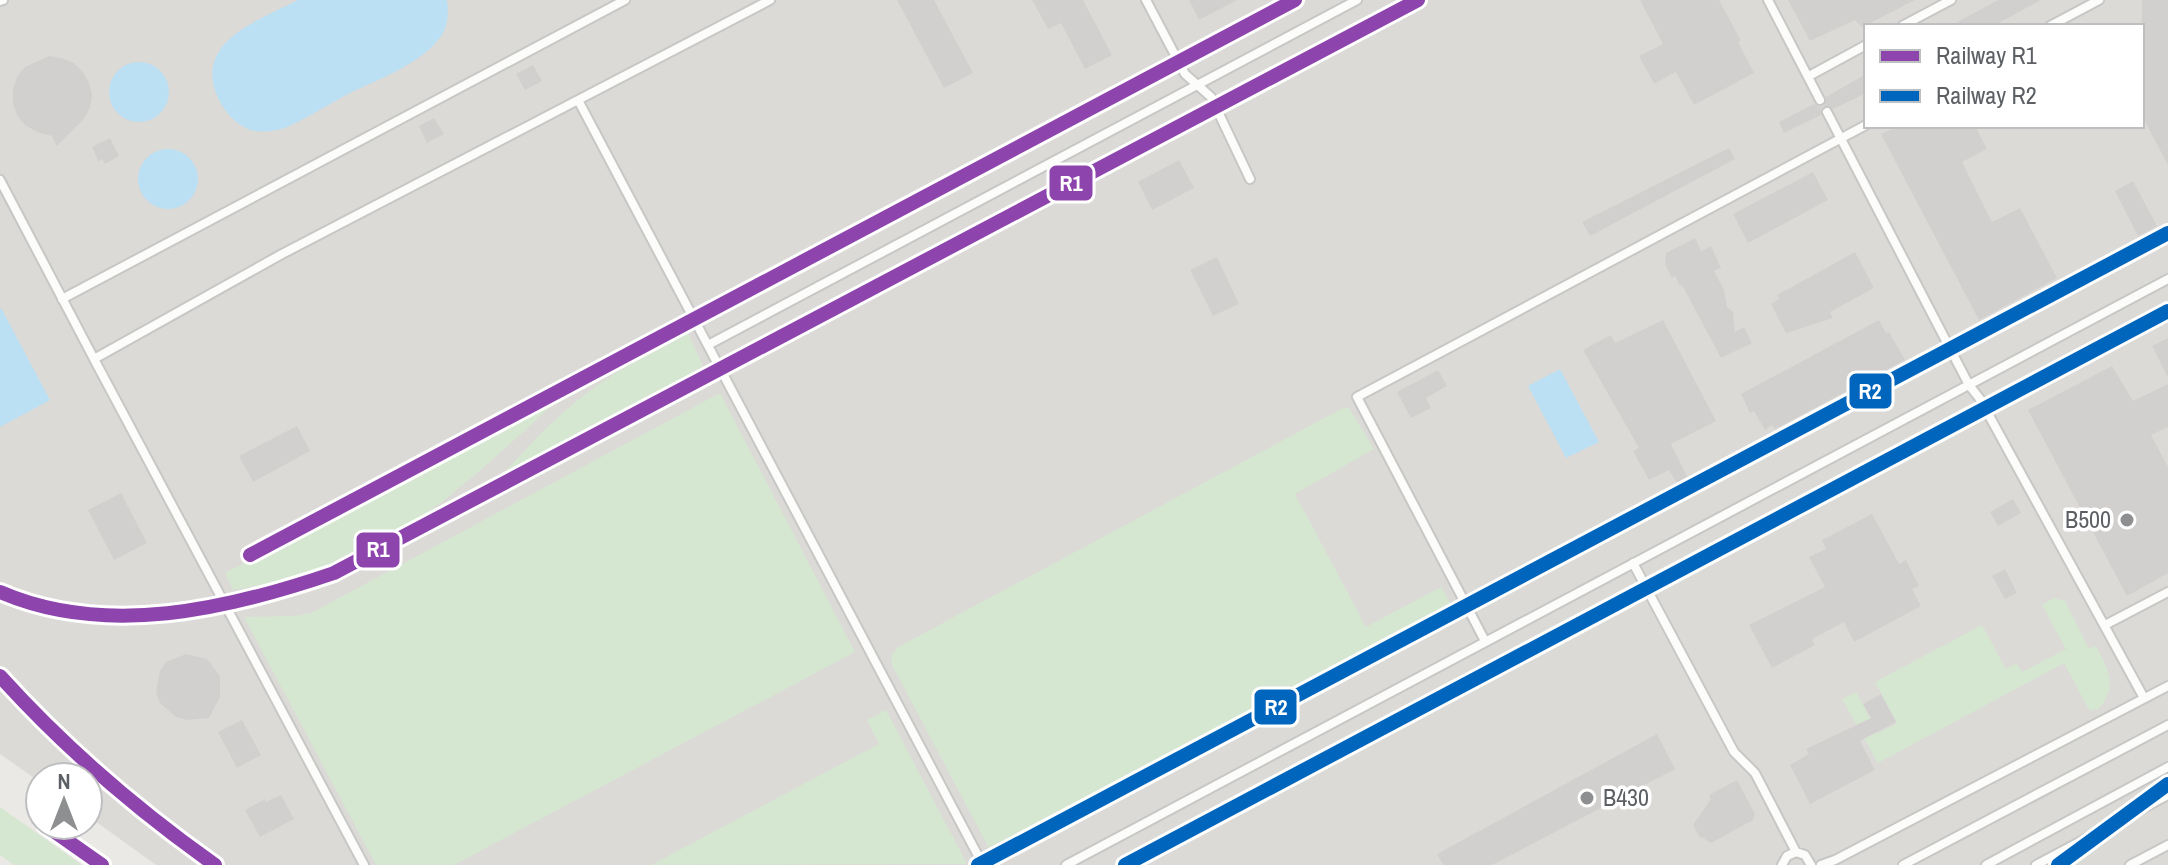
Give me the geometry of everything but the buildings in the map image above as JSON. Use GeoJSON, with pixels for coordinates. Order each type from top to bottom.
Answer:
{"type":"FeatureCollection","features":[{"type":"Feature","properties":{"kind":"lane"},"geometry":{"type":"LineString","coordinates":[[62,299],[625,0]]}},
{"type":"Feature","properties":{"kind":"lane"},"geometry":{"type":"LineString","coordinates":[[94,359],[282,254],[770,0]]}},
{"type":"Feature","properties":{"kind":"lane"},"geometry":{"type":"LineString","coordinates":[[1146,0],[1185,74],[1211,97],[1250,179]]}},
{"type":"Feature","properties":{"kind":"lane"},"geometry":{"type":"LineString","coordinates":[[708,345],[1357,0]]}},
{"type":"Feature","properties":{"kind":"lane"},"geometry":{"type":"LineString","coordinates":[[1768,0],[1820,100]]}},
{"type":"Feature","properties":{"kind":"lane"},"geometry":{"type":"LineString","coordinates":[[1906,24],[1951,0]]}},
{"type":"Feature","properties":{"kind":"lane"},"geometry":{"type":"LineString","coordinates":[[2054,24],[2099,0]]}},
{"type":"Feature","properties":{"kind":"lane"},"geometry":{"type":"LineString","coordinates":[[1809,76],[1864,46]]}},
{"type":"Feature","properties":{"kind":"lane"},"geometry":{"type":"LineString","coordinates":[[578,100],[983,865]]}},
{"type":"Feature","properties":{"kind":"lane"},"geometry":{"type":"LineString","coordinates":[[1827,112],[1969,385],[1980,399],[2144,698]]}},
{"type":"Feature","properties":{"kind":"lane"},"geometry":{"type":"LineString","coordinates":[[1485,641],[1357,397],[1864,126]]}},
{"type":"Feature","properties":{"kind":"lane"},"geometry":{"type":"LineString","coordinates":[[0,180],[364,865]]}},
{"type":"Feature","properties":{"kind":"lane"},"geometry":{"type":"LineString","coordinates":[[1066,865],[2168,279]]}},
{"type":"Feature","properties":{"kind":"lane"},"geometry":{"type":"LineString","coordinates":[[1633,563],[1734,752],[1755,773],[1796,852]]}},
{"type":"Feature","properties":{"kind":"lane"},"geometry":{"type":"LineString","coordinates":[[2105,625],[2168,592]]}},
{"type":"Feature","properties":{"kind":"lane"},"geometry":{"type":"LineString","coordinates":[[1821,865],[2168,686]]}},
{"type":"Feature","properties":{"kind":"lane"},"geometry":{"type":"LineString","coordinates":[[1903,865],[2168,725]]}},
{"type":"Feature","properties":{"kind":"lane"},"geometry":{"type":"LineString","coordinates":[[1986,865],[2168,767]]}},
{"type":"Feature","properties":{"kind":"lane"},"geometry":{"type":"LineString","coordinates":[[2036,865],[2168,795]]}},
{"type":"Feature","properties":{"kind":"lane"},"geometry":{"type":"LineString","coordinates":[[2130,865],[2168,845]]}},
{"type":"Feature","properties":{"kind":"lane"},"geometry":{"type":"LineString","coordinates":[[1782,865],[1787,856],[1796,852],[1805,855],[1811,865]]}},
{"type":"Feature","properties":{"kind":"shaded area"},"geometry":{"type":"Polygon","coordinates":[[[0,0],[2168,0],[2168,865],[156,865],[104,828],[104,761],[24,761],[24,771],[0,754],[0,0]]]}},
{"type":"Feature","properties":{"kind":"green space"},"geometry":{"type":"Polygon","coordinates":[[[688,333],[703,366],[497,480],[552,422],[585,394],[688,333]]]}},
{"type":"Feature","properties":{"kind":"green space"},"geometry":{"type":"Polygon","coordinates":[[[720,393],[855,652],[454,865],[376,865],[244,617],[311,613],[720,393]]]}},
{"type":"Feature","properties":{"kind":"green space"},"geometry":{"type":"Polygon","coordinates":[[[555,403],[466,483],[402,530],[368,550],[331,567],[293,579],[233,590],[225,573],[555,403]]]}},
{"type":"Feature","properties":{"kind":"green space"},"geometry":{"type":"Polygon","coordinates":[[[1343,408],[1349,408],[1374,449],[1295,494],[1366,627],[1441,587],[1451,604],[990,850],[891,663],[892,654],[900,646],[1343,408]]]}},
{"type":"Feature","properties":{"kind":"green space"},"geometry":{"type":"Polygon","coordinates":[[[2054,598],[2065,601],[2089,649],[2096,646],[2107,670],[2110,685],[2098,709],[2091,711],[2087,706],[2064,663],[1878,763],[1842,699],[1856,692],[1878,733],[1897,723],[1875,682],[1982,625],[2006,669],[2016,663],[2022,672],[2066,649],[2042,605],[2054,598]]]}},
{"type":"Feature","properties":{"kind":"green space"},"geometry":{"type":"Polygon","coordinates":[[[886,710],[967,864],[651,865],[879,744],[867,720],[886,710]]]}},
{"type":"Feature","properties":{"kind":"green space"},"geometry":{"type":"Polygon","coordinates":[[[0,807],[24,824],[24,841],[48,841],[82,865],[14,865],[0,855],[0,807]]]}},
{"type":"Feature","properties":{"kind":"water"},"geometry":{"type":"Polygon","coordinates":[[[298,0],[447,0],[448,16],[438,40],[407,65],[285,128],[255,131],[244,127],[234,120],[219,100],[213,80],[214,63],[221,48],[233,36],[298,0]]]}},
{"type":"Feature","properties":{"kind":"water"},"geometry":{"type":"Polygon","coordinates":[[[139,62],[151,64],[160,71],[167,80],[167,104],[160,113],[151,120],[139,122],[127,120],[118,113],[111,104],[109,92],[111,80],[118,71],[127,64],[139,62]]]}},
{"type":"Feature","properties":{"kind":"water"},"geometry":{"type":"Polygon","coordinates":[[[168,149],[180,151],[189,158],[196,167],[196,191],[189,200],[180,207],[168,209],[156,207],[147,200],[140,191],[138,179],[140,167],[147,158],[156,151],[168,149]]]}},
{"type":"Feature","properties":{"kind":"water"},"geometry":{"type":"Polygon","coordinates":[[[0,309],[50,400],[0,427],[0,309]]]}},
{"type":"Feature","properties":{"kind":"water"},"geometry":{"type":"Polygon","coordinates":[[[1560,369],[1599,442],[1566,458],[1528,386],[1560,369]]]}},
{"type":"Feature","properties":{"kind":"rail line","name":"R1"},"geometry":{"type":"LineString","coordinates":[[250,555],[1295,0]]}},
{"type":"Feature","properties":{"kind":"rail line","name":"R1"},"geometry":{"type":"LineString","coordinates":[[0,592],[40,606],[82,614],[125,616],[210,607],[252,598],[334,573],[1418,0]]}},
{"type":"Feature","properties":{"kind":"rail line","name":"R2"},"geometry":{"type":"LineString","coordinates":[[978,865],[2168,233]]}},
{"type":"Feature","properties":{"kind":"rail line","name":"R2"},"geometry":{"type":"LineString","coordinates":[[1125,865],[2168,311]]}},
{"type":"Feature","properties":{"kind":"rail line","name":"R1"},"geometry":{"type":"LineString","coordinates":[[0,676],[102,776],[215,865]]}},
{"type":"Feature","properties":{"kind":"rail line","name":"R2"},"geometry":{"type":"LineString","coordinates":[[2058,865],[2168,784]]}},
{"type":"Feature","properties":{"kind":"rail line","name":"R1"},"geometry":{"type":"LineString","coordinates":[[68,841],[102,865]]}},
{"type":"Feature","properties":{"kind":"place","name":"B500"},"geometry":{"type":"Point","coordinates":[2127,520]}},
{"type":"Feature","properties":{"kind":"place","name":"B430"},"geometry":{"type":"Point","coordinates":[1587,798]}}]}
